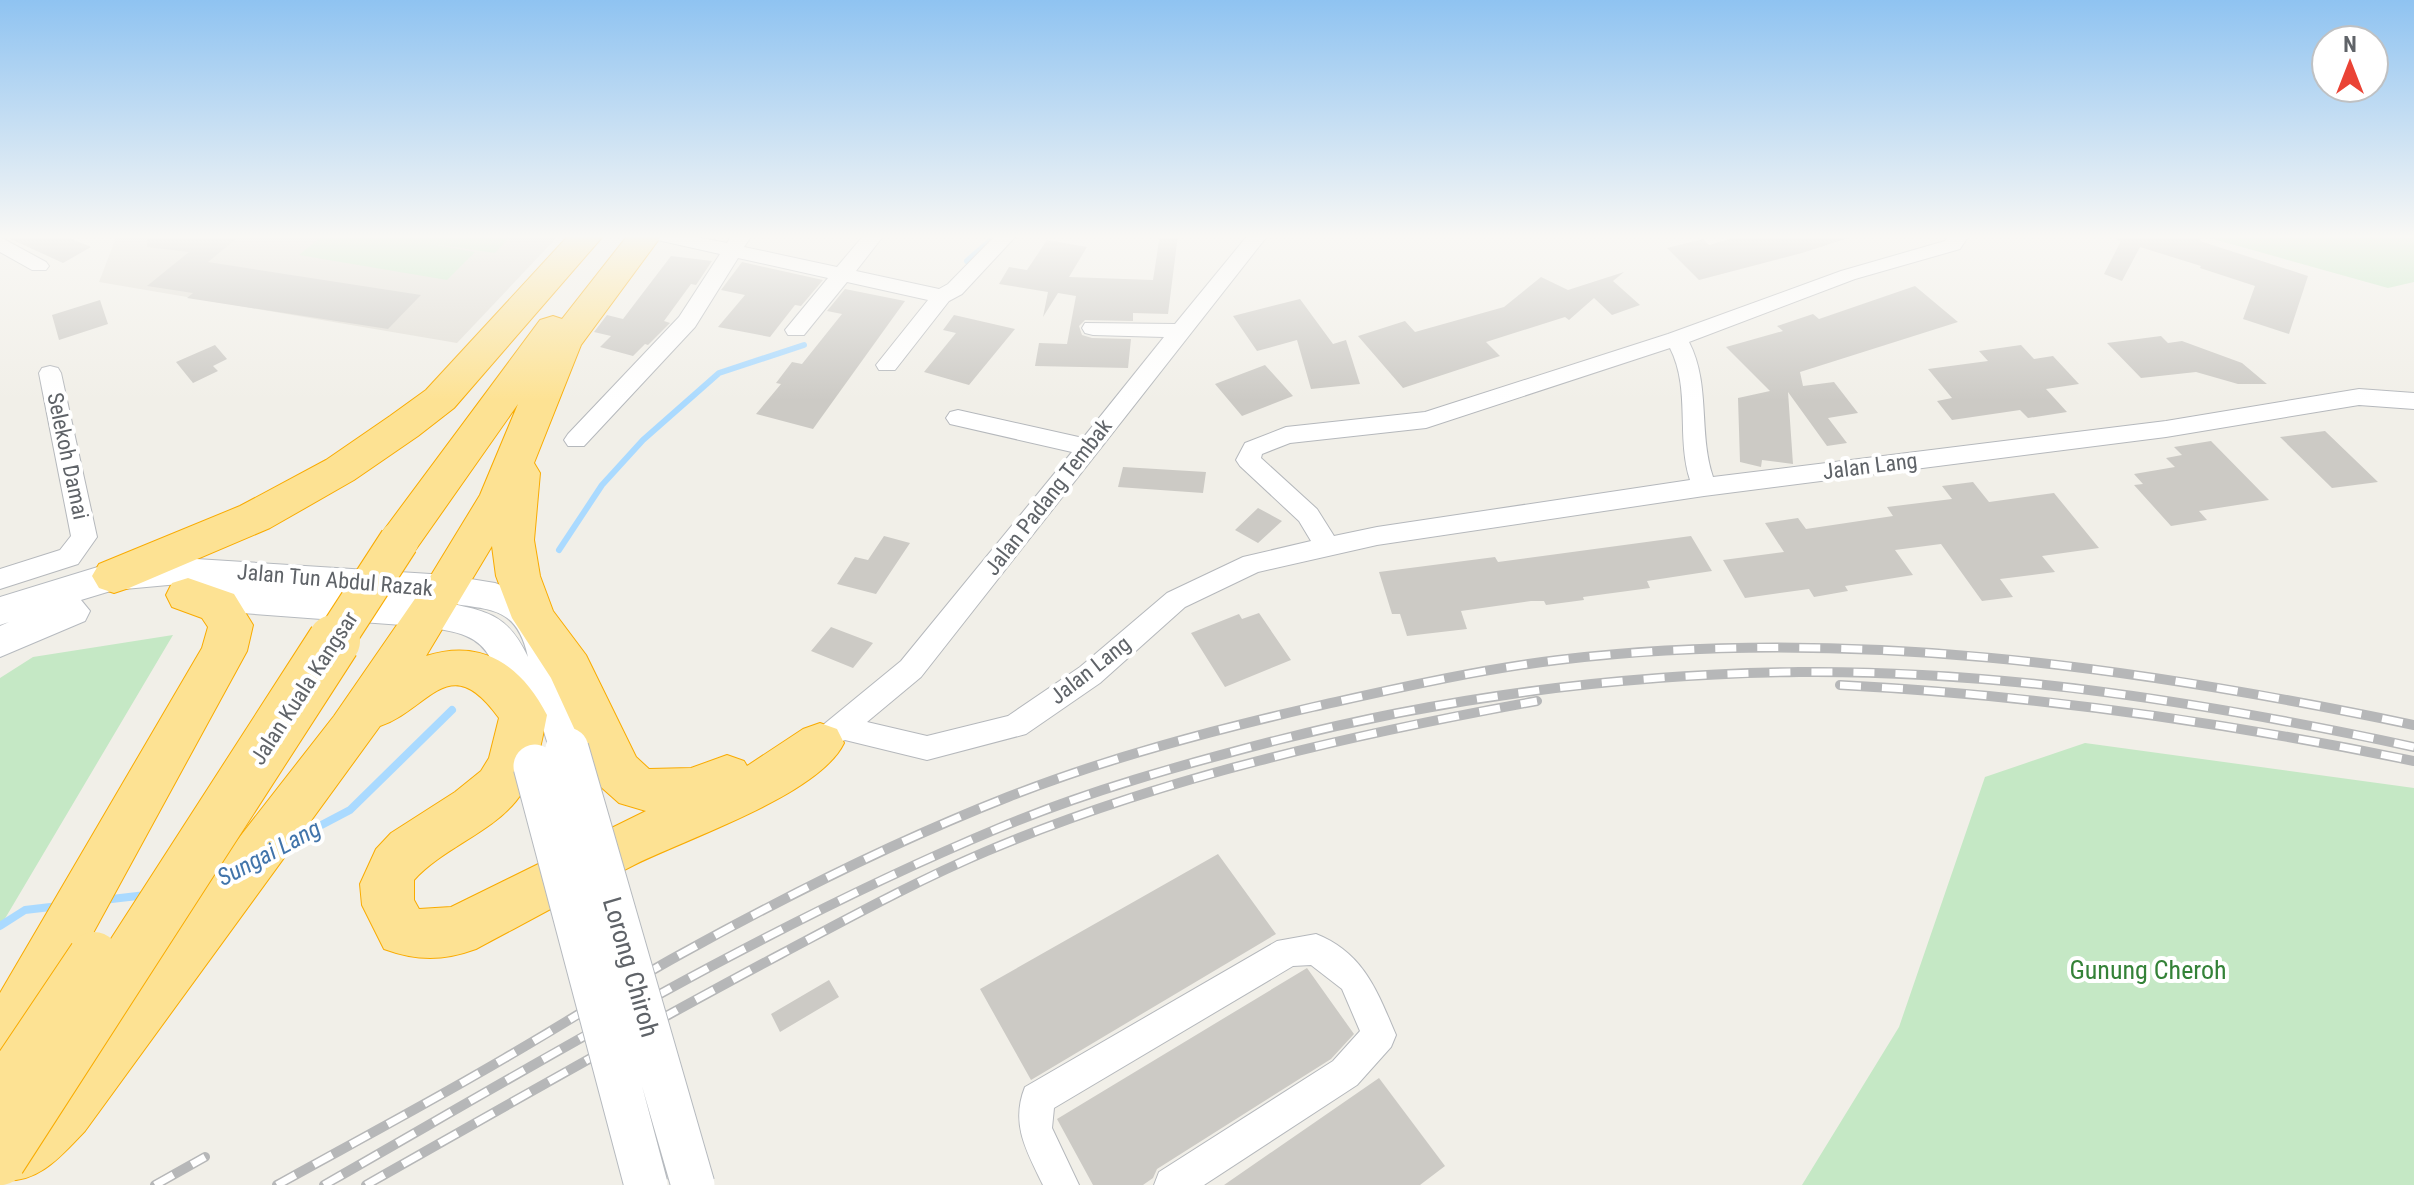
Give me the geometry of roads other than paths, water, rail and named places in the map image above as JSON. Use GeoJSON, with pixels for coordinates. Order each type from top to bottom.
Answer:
{"type":"FeatureCollection","features":[{"type":"Feature","properties":{"kind":"highway"},"geometry":{"type":"LineString","coordinates":[[114,576],[255,517],[340,470],[440,399],[556,290]]}},
{"type":"Feature","properties":{"kind":"highway","name":"Jalan Kuala Kangsar"},"geometry":{"type":"LineString","coordinates":[[0,1098],[375,534],[495,369],[565,290]]}},
{"type":"Feature","properties":{"kind":"highway","name":"Jalan Kuala Kangsar"},"geometry":{"type":"LineString","coordinates":[[0,1159],[399,541],[577,290]]}},
{"type":"Feature","properties":{"kind":"highway"},"geometry":{"type":"LineString","coordinates":[[0,1177],[64,1110],[351,730],[437,601],[500,496],[563,342],[588,290]]}},
{"type":"Feature","properties":{"kind":"highway"},"geometry":{"type":"LineString","coordinates":[[525,439],[513,540],[518,576],[534,618],[570,668],[618,772],[636,788],[660,792],[691,789],[831,735]]}},
{"type":"Feature","properties":{"kind":"highway"},"geometry":{"type":"LineString","coordinates":[[0,1047],[224,651],[231,625],[218,606],[188,595]]}},
{"type":"Feature","properties":{"kind":"highway"},"geometry":{"type":"LineString","coordinates":[[351,730],[392,692],[417,677],[459,667],[493,678],[523,715],[507,775],[490,795],[423,835],[393,869],[383,886],[384,902],[403,931],[428,935],[457,931],[640,837],[711,807],[779,773],[831,735]]}},
{"type":"Feature","properties":{"kind":"main road","name":"Jalan Tun Abdul Razak"},"geometry":{"type":"LineString","coordinates":[[0,611],[114,576],[164,570],[219,571],[437,601],[495,597],[520,607],[534,618]]}},
{"type":"Feature","properties":{"kind":"main road"},"geometry":{"type":"LineString","coordinates":[[0,642],[49,619],[103,601],[154,592],[437,601]]}},
{"type":"Feature","properties":{"kind":"main road","name":"Jalan Tun Abdul Razak"},"geometry":{"type":"LineString","coordinates":[[437,601],[478,624],[502,642],[514,667],[523,715],[551,758]]}},
{"type":"Feature","properties":{"kind":"main road"},"geometry":{"type":"LineString","coordinates":[[534,618],[543,641],[551,758]]}},
{"type":"Feature","properties":{"kind":"main road","name":"Lorong Chiroh"},"geometry":{"type":"LineString","coordinates":[[551,758],[646,1185]]}},
{"type":"Feature","properties":{"kind":"main road","name":"Lorong Chiroh"},"geometry":{"type":"LineString","coordinates":[[551,758],[693,1185]]}},
{"type":"Feature","properties":{"kind":"street"},"geometry":{"type":"LineString","coordinates":[[576,440],[687,322],[707,290]]}},
{"type":"Feature","properties":{"kind":"street"},"geometry":{"type":"LineString","coordinates":[[796,330],[829,290]]}},
{"type":"Feature","properties":{"kind":"street"},"geometry":{"type":"LineString","coordinates":[[918,290],[942,296]]}},
{"type":"Feature","properties":{"kind":"street"},"geometry":{"type":"LineString","coordinates":[[887,365],[942,296],[953,290]]}},
{"type":"Feature","properties":{"kind":"street","name":"Jalan Padang Tembak"},"geometry":{"type":"LineString","coordinates":[[831,735],[911,669],[1214,290]]}},
{"type":"Feature","properties":{"kind":"street"},"geometry":{"type":"LineString","coordinates":[[1328,547],[1308,515],[1248,460],[1253,449],[1286,435],[1426,420],[1676,339],[1807,290]]}},
{"type":"Feature","properties":{"kind":"street"},"geometry":{"type":"LineString","coordinates":[[1093,328],[1181,331]]}},
{"type":"Feature","properties":{"kind":"street"},"geometry":{"type":"LineString","coordinates":[[1676,339],[1686,354],[1694,385],[1694,455],[1704,487]]}},
{"type":"Feature","properties":{"kind":"street","name":"Selekoh Damai"},"geometry":{"type":"LineString","coordinates":[[0,579],[69,557],[84,537],[50,373]]}},
{"type":"Feature","properties":{"kind":"street","name":"Jalan Lang"},"geometry":{"type":"LineString","coordinates":[[831,735],[927,748],[1016,726],[1090,675],[1176,600],[1252,564],[1377,536],[1704,487],[2166,429],[2359,397],[2414,401]]}},
{"type":"Feature","properties":{"kind":"street"},"geometry":{"type":"LineString","coordinates":[[958,418],[1087,447]]}},
{"type":"Feature","properties":{"kind":"street"},"geometry":{"type":"LineString","coordinates":[[1061,1185],[1035,1129],[1037,1099],[1288,952],[1316,949],[1353,978],[1379,1035],[1345,1073],[1172,1185]]}},
{"type":"Feature","properties":{"kind":"waterway","name":"Sungai Lang"},"geometry":{"type":"LineString","coordinates":[[559,550],[602,485],[643,440],[719,373],[804,345]]}},
{"type":"Feature","properties":{"kind":"waterway","name":"Sungai Lang"},"geometry":{"type":"LineString","coordinates":[[291,841],[350,810],[452,710]]}},
{"type":"Feature","properties":{"kind":"waterway","name":"Sungai Lang"},"geometry":{"type":"LineString","coordinates":[[103,900],[146,895]]}},
{"type":"Feature","properties":{"kind":"waterway","name":"Sungai Lang"},"geometry":{"type":"LineString","coordinates":[[0,926],[25,910],[59,906]]}},
{"type":"Feature","properties":{"kind":"railway"},"geometry":{"type":"LineString","coordinates":[[277,1185],[477,1074],[681,954],[801,890],[924,832],[1045,783],[1159,746],[1404,687],[1527,664],[1666,651],[1774,648],[1881,650],[1988,658],[2202,685],[2414,725]]}},
{"type":"Feature","properties":{"kind":"railway"},"geometry":{"type":"LineString","coordinates":[[324,1185],[656,996],[825,907],[912,866],[999,828],[1101,791],[1339,725],[1469,700],[1600,683],[1733,674],[1877,673],[1954,677],[2109,693],[2262,717],[2414,747]]}},
{"type":"Feature","properties":{"kind":"railway"},"geometry":{"type":"LineString","coordinates":[[1840,685],[1985,696],[2128,712],[2271,734],[2414,761]]}},
{"type":"Feature","properties":{"kind":"railway"},"geometry":{"type":"LineString","coordinates":[[366,1185],[729,982],[883,900],[987,851],[1121,801],[1258,761],[1397,728],[1537,701]]}},
{"type":"Feature","properties":{"kind":"railway"},"geometry":{"type":"LineString","coordinates":[[155,1185],[205,1157]]}},
{"type":"Feature","properties":{"kind":"park label","name":"Gunung Cheroh"},"geometry":{"type":"Point","coordinates":[2148,970]}}]}
